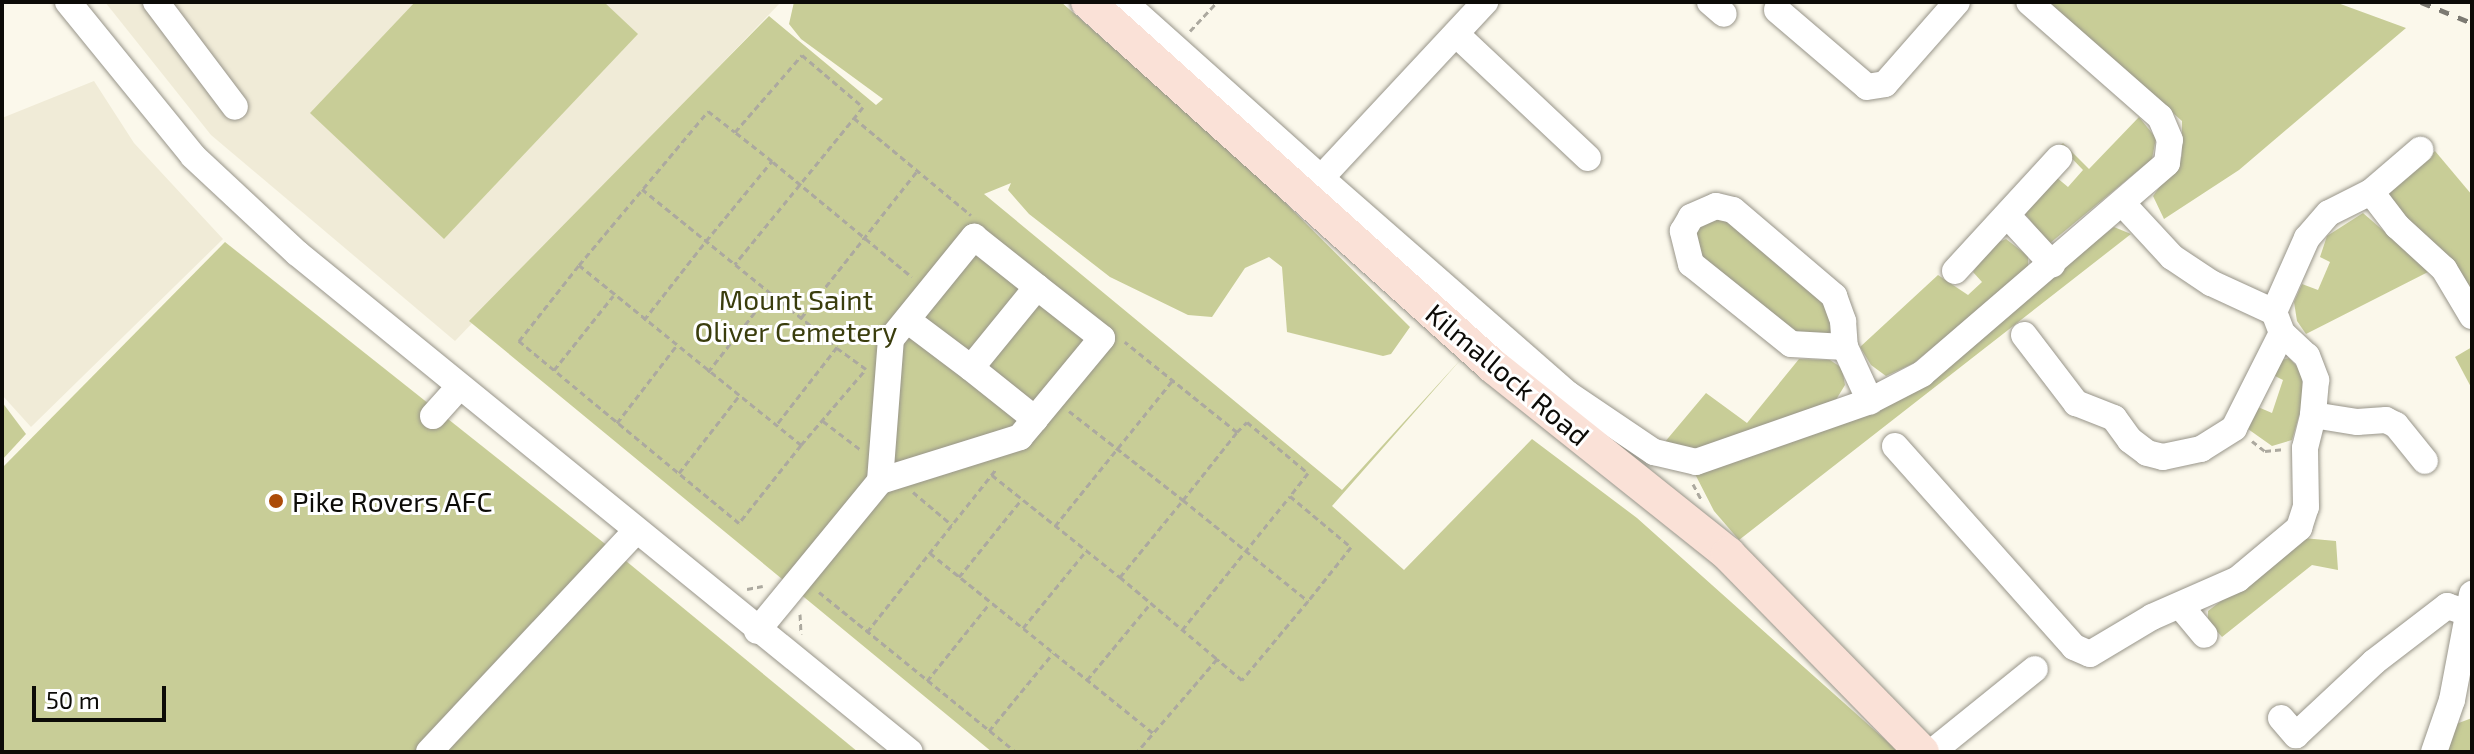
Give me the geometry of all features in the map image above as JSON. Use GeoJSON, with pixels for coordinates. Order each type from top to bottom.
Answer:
{"type":"FeatureCollection","features":[{"type":"Feature","properties":{"kind":"main road","name":"Kilmallock Road"},"geometry":{"type":"LineString","coordinates":[[1088,2],[1157,43],[1412,276],[1531,398],[1728,554],[1922,752]]}},
{"type":"Feature","properties":{"kind":"street"},"geometry":{"type":"LineString","coordinates":[[68,2],[138,93],[222,184],[459,387],[910,752]]}},
{"type":"Feature","properties":{"kind":"street"},"geometry":{"type":"LineString","coordinates":[[156,2],[235,107]]}},
{"type":"Feature","properties":{"kind":"street"},"geometry":{"type":"LineString","coordinates":[[1124,2],[1157,43],[1321,178],[1412,276],[1630,438],[1685,462],[1707,459],[1870,401],[1922,374],[2167,163],[2171,154],[2167,128],[2029,2]]}},
{"type":"Feature","properties":{"kind":"street"},"geometry":{"type":"LineString","coordinates":[[1321,178],[1485,2]]}},
{"type":"Feature","properties":{"kind":"street"},"geometry":{"type":"LineString","coordinates":[[1777,10],[1867,87],[1885,84],[1957,2]]}},
{"type":"Feature","properties":{"kind":"street"},"geometry":{"type":"LineString","coordinates":[[1456,34],[1588,158]]}},
{"type":"Feature","properties":{"kind":"street"},"geometry":{"type":"LineString","coordinates":[[2024,335],[2076,403],[2114,418],[2147,453],[2186,454],[2234,428],[2278,323],[2307,238],[2329,213],[2371,192],[2420,150]]}},
{"type":"Feature","properties":{"kind":"street"},"geometry":{"type":"LineString","coordinates":[[1955,271],[2059,158]]}},
{"type":"Feature","properties":{"kind":"street"},"geometry":{"type":"LineString","coordinates":[[2371,192],[2397,226],[2444,269],[2472,316]]}},
{"type":"Feature","properties":{"kind":"street"},"geometry":{"type":"LineString","coordinates":[[1895,446],[2074,647],[2090,654],[2100,651],[2152,617],[2182,608],[2238,579],[2299,528],[2306,507],[2305,448],[2313,415],[2312,368],[2307,356],[2278,323],[2172,257],[2123,204]]}},
{"type":"Feature","properties":{"kind":"street"},"geometry":{"type":"LineString","coordinates":[[1845,347],[1791,344],[1691,264],[1683,231],[1691,217],[1716,206],[1733,210],[1834,296],[1843,321],[1845,347],[1870,401]]}},
{"type":"Feature","properties":{"kind":"street"},"geometry":{"type":"LineString","coordinates":[[2007,215],[2052,264]]}},
{"type":"Feature","properties":{"kind":"street"},"geometry":{"type":"LineString","coordinates":[[757,631],[885,475],[1028,428],[1102,338],[974,237],[891,339],[885,475]]}},
{"type":"Feature","properties":{"kind":"street"},"geometry":{"type":"LineString","coordinates":[[971,368],[1037,287]]}},
{"type":"Feature","properties":{"kind":"street"},"geometry":{"type":"LineString","coordinates":[[907,320],[971,368],[1028,428]]}},
{"type":"Feature","properties":{"kind":"street"},"geometry":{"type":"LineString","coordinates":[[433,416],[459,387]]}},
{"type":"Feature","properties":{"kind":"street"},"geometry":{"type":"LineString","coordinates":[[2313,415],[2357,422],[2386,420],[2396,425],[2425,461]]}},
{"type":"Feature","properties":{"kind":"street"},"geometry":{"type":"LineString","coordinates":[[429,752],[636,531]]}},
{"type":"Feature","properties":{"kind":"street"},"geometry":{"type":"LineString","coordinates":[[2281,718],[2296,735],[2374,662],[2447,606],[2468,603],[2462,706],[2434,752]]}},
{"type":"Feature","properties":{"kind":"street"},"geometry":{"type":"LineString","coordinates":[[2182,608],[2205,635]]}},
{"type":"Feature","properties":{"kind":"street"},"geometry":{"type":"LineString","coordinates":[[1932,752],[2035,669]]}},
{"type":"Feature","properties":{"kind":"path"},"geometry":{"type":"LineString","coordinates":[[1157,43],[1183,27],[1188,33],[1217,2]]}},
{"type":"Feature","properties":{"kind":"path"},"geometry":{"type":"LineString","coordinates":[[735,132],[802,55],[863,107],[735,264]]}},
{"type":"Feature","properties":{"kind":"path"},"geometry":{"type":"LineString","coordinates":[[642,189],[866,369],[739,523],[519,341],[579,265],[642,189],[708,111],[801,183],[930,292]]}},
{"type":"Feature","properties":{"kind":"path"},"geometry":{"type":"LineString","coordinates":[[854,118],[974,218],[974,237]]}},
{"type":"Feature","properties":{"kind":"path"},"geometry":{"type":"LineString","coordinates":[[644,320],[772,161]]}},
{"type":"Feature","properties":{"kind":"path"},"geometry":{"type":"LineString","coordinates":[[801,318],[917,171]]}},
{"type":"Feature","properties":{"kind":"path"},"geometry":{"type":"LineString","coordinates":[[579,265],[613,296],[801,445]]}},
{"type":"Feature","properties":{"kind":"path"},"geometry":{"type":"LineString","coordinates":[[708,372],[770,293]]}},
{"type":"Feature","properties":{"kind":"path"},"geometry":{"type":"LineString","coordinates":[[554,370],[613,296]]}},
{"type":"Feature","properties":{"kind":"path"},"geometry":{"type":"LineString","coordinates":[[1102,338],[1109,329],[1237,432]]}},
{"type":"Feature","properties":{"kind":"path"},"geometry":{"type":"LineString","coordinates":[[617,423],[676,346]]}},
{"type":"Feature","properties":{"kind":"path"},"geometry":{"type":"LineString","coordinates":[[776,425],[837,347]]}},
{"type":"Feature","properties":{"kind":"path"},"geometry":{"type":"LineString","coordinates":[[1055,526],[1173,380]]}},
{"type":"Feature","properties":{"kind":"path"},"geometry":{"type":"LineString","coordinates":[[679,473],[739,396]]}},
{"type":"Feature","properties":{"kind":"path"},"geometry":{"type":"LineString","coordinates":[[1053,398],[1308,601]]}},
{"type":"Feature","properties":{"kind":"path"},"geometry":{"type":"LineString","coordinates":[[823,421],[885,475],[952,525]]}},
{"type":"Feature","properties":{"kind":"path"},"geometry":{"type":"LineString","coordinates":[[1120,577],[1247,422],[1308,473],[1248,552],[1182,630]]}},
{"type":"Feature","properties":{"kind":"path"},"geometry":{"type":"LineString","coordinates":[[867,632],[1028,428]]}},
{"type":"Feature","properties":{"kind":"path"},"geometry":{"type":"LineString","coordinates":[[2234,428],[2265,451],[2305,448]]}},
{"type":"Feature","properties":{"kind":"path"},"geometry":{"type":"LineString","coordinates":[[992,475],[1242,680],[1351,547],[1290,496]]}},
{"type":"Feature","properties":{"kind":"path"},"geometry":{"type":"LineString","coordinates":[[959,577],[1022,499]]}},
{"type":"Feature","properties":{"kind":"path"},"geometry":{"type":"LineString","coordinates":[[1023,628],[1086,550]]}},
{"type":"Feature","properties":{"kind":"path"},"geometry":{"type":"LineString","coordinates":[[930,553],[1153,733]]}},
{"type":"Feature","properties":{"kind":"path"},"geometry":{"type":"LineString","coordinates":[[801,577],[1016,752]]}},
{"type":"Feature","properties":{"kind":"path"},"geometry":{"type":"LineString","coordinates":[[927,681],[990,602]]}},
{"type":"Feature","properties":{"kind":"path"},"geometry":{"type":"LineString","coordinates":[[1087,680],[1151,603]]}},
{"type":"Feature","properties":{"kind":"path"},"geometry":{"type":"LineString","coordinates":[[989,731],[1053,653]]}},
{"type":"Feature","properties":{"kind":"path"},"geometry":{"type":"LineString","coordinates":[[1137,752],[1217,659]]}},
{"type":"Feature","properties":{"kind":"shaded area"},"geometry":{"type":"Polygon","coordinates":[[[105,2],[781,2],[455,341],[211,135],[105,2]]]}},
{"type":"Feature","properties":{"kind":"shaded area"},"geometry":{"type":"Polygon","coordinates":[[[94,81],[134,143],[223,239],[31,427],[2,395],[2,118],[94,81]]]}},
{"type":"Feature","properties":{"kind":"green space"},"geometry":{"type":"Polygon","coordinates":[[[415,2],[604,2],[638,34],[444,239],[310,113],[415,2]]]}},
{"type":"Feature","properties":{"kind":"green space","name":"Mount Saint Oliver Cemetery"},"geometry":{"type":"Polygon","coordinates":[[[794,2],[1061,2],[1244,162],[1410,327],[1391,354],[1383,356],[1287,332],[1282,267],[1269,257],[1245,268],[1212,317],[1188,315],[1110,277],[1029,214],[1008,190],[1011,183],[984,194],[1342,490],[1463,357],[1332,506],[1404,570],[1532,439],[1637,518],[1899,752],[992,752],[469,321],[769,16],[876,105],[883,99],[801,39],[789,24],[794,2]]]}},
{"type":"Feature","properties":{"kind":"green space"},"geometry":{"type":"Polygon","coordinates":[[[2048,2],[2335,2],[2406,28],[2239,170],[2164,219],[2153,196],[2182,156],[2182,121],[2048,2]]]}},
{"type":"Feature","properties":{"kind":"green space"},"geometry":{"type":"Polygon","coordinates":[[[2139,117],[2156,138],[2152,159],[2049,244],[2023,211],[2056,177],[2068,187],[2083,170],[2060,146],[2063,143],[2089,169],[2139,117]]]}},
{"type":"Feature","properties":{"kind":"green space"},"geometry":{"type":"Polygon","coordinates":[[[2435,151],[2472,195],[2472,303],[2387,198],[2390,187],[2435,151]]]}},
{"type":"Feature","properties":{"kind":"green space"},"geometry":{"type":"Polygon","coordinates":[[[2363,213],[2430,271],[2306,334],[2297,321],[2294,302],[2302,284],[2318,290],[2330,262],[2320,257],[2327,236],[2363,213]]]}},
{"type":"Feature","properties":{"kind":"green space"},"geometry":{"type":"Polygon","coordinates":[[[1726,215],[1830,304],[1831,332],[1810,339],[1792,336],[1702,259],[1693,235],[1698,225],[1726,215]]]}},
{"type":"Feature","properties":{"kind":"green space"},"geometry":{"type":"Polygon","coordinates":[[[2114,227],[2131,234],[1739,540],[1714,511],[1694,472],[1881,408],[2114,227]]]}},
{"type":"Feature","properties":{"kind":"green space"},"geometry":{"type":"Polygon","coordinates":[[[2006,239],[2028,256],[2028,269],[1914,363],[1886,376],[1871,365],[1860,347],[1938,275],[1968,295],[1982,282],[1973,272],[1992,245],[2006,239]]]}},
{"type":"Feature","properties":{"kind":"green space","name":"Pike Rovers AFC"},"geometry":{"type":"Polygon","coordinates":[[[225,242],[609,547],[858,752],[2,752],[2,468],[225,242]]]}},
{"type":"Feature","properties":{"kind":"green space"},"geometry":{"type":"Polygon","coordinates":[[[2472,347],[2472,389],[2455,357],[2472,347]]]}},
{"type":"Feature","properties":{"kind":"green space"},"geometry":{"type":"Polygon","coordinates":[[[2289,358],[2301,371],[2304,398],[2292,440],[2272,446],[2248,429],[2258,407],[2272,413],[2283,380],[2271,374],[2278,361],[2289,358]]]}},
{"type":"Feature","properties":{"kind":"green space"},"geometry":{"type":"Polygon","coordinates":[[[1799,359],[1830,360],[1842,368],[1845,385],[1834,403],[1688,451],[1664,443],[1706,393],[1747,423],[1799,359]]]}},
{"type":"Feature","properties":{"kind":"green space"},"geometry":{"type":"Polygon","coordinates":[[[2,402],[26,434],[2,460],[2,402]]]}},
{"type":"Feature","properties":{"kind":"green space"},"geometry":{"type":"Polygon","coordinates":[[[2303,538],[2336,541],[2338,570],[2312,565],[2222,637],[2208,621],[2208,611],[2303,538]]]}},
{"type":"Feature","properties":{"kind":"green space"},"geometry":{"type":"Polygon","coordinates":[[[2472,718],[2472,752],[2445,752],[2456,724],[2472,718]]]}},
{"type":"Feature","properties":{"kind":"railway"},"geometry":{"type":"LineString","coordinates":[[2421,2],[2472,23]]}},
{"type":"Feature","properties":{"kind":"place","name":"Pike Rovers AFC"},"geometry":{"type":"Point","coordinates":[276,501]}}]}
